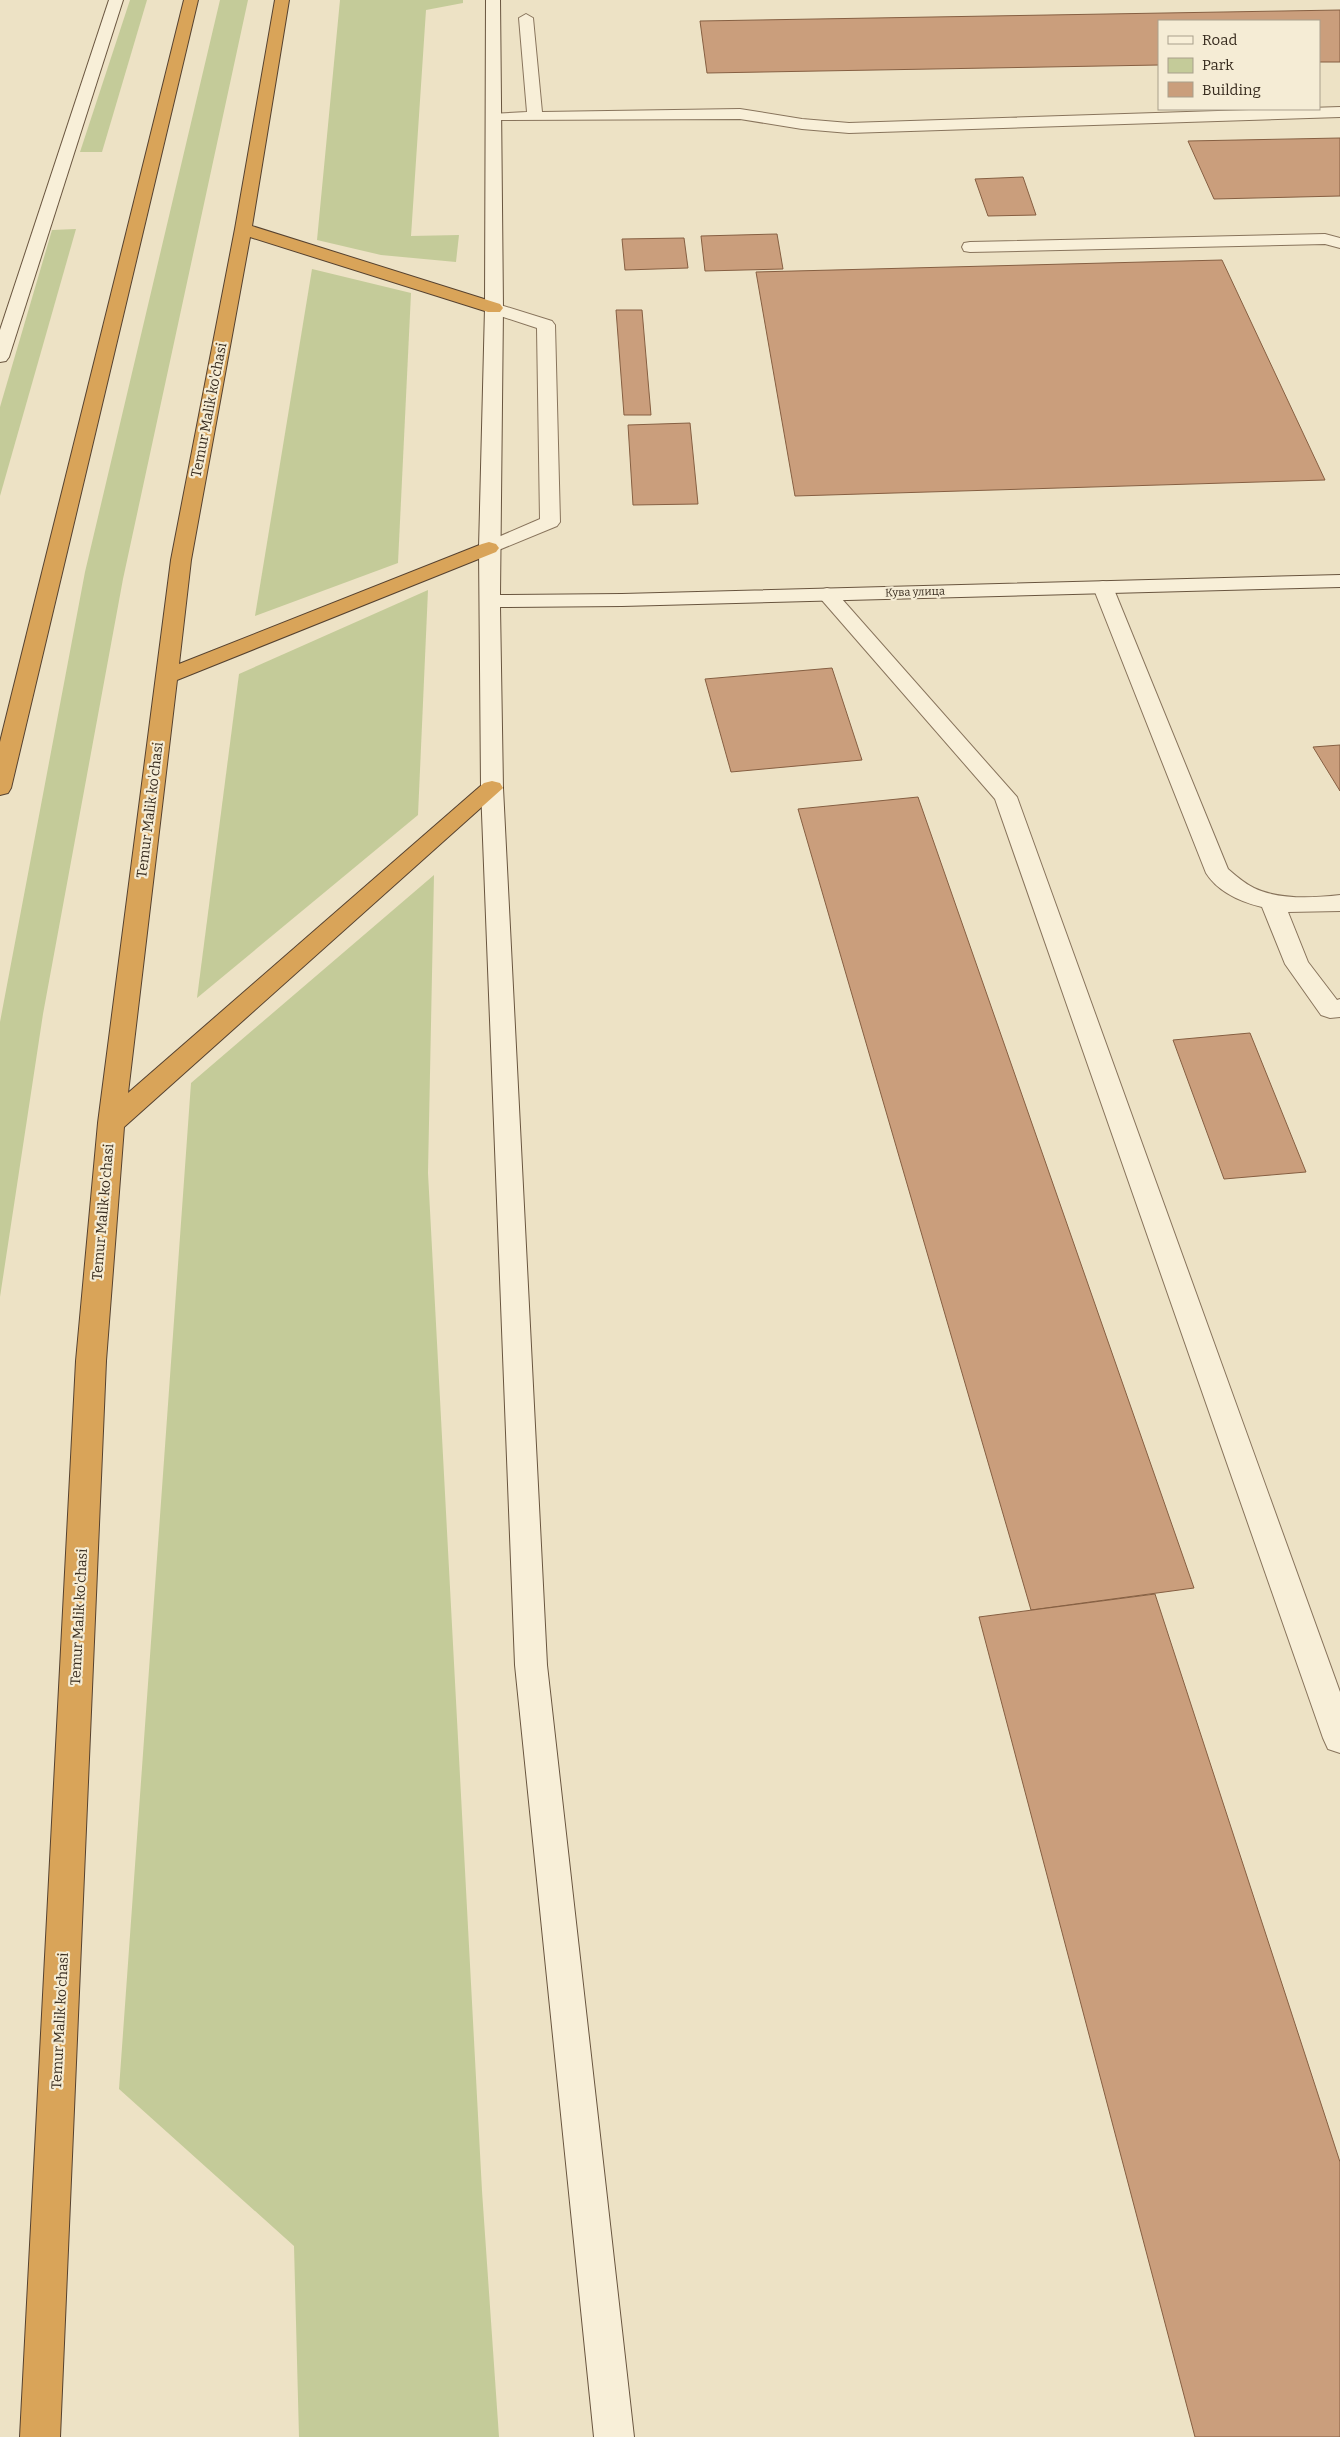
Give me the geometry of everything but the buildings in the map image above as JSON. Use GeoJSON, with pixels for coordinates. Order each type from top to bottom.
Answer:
{"type":"FeatureCollection","features":[{"type":"Feature","properties":{"kind":"highway"},"geometry":{"type":"LineString","coordinates":[[0,788],[191,0]]}},
{"type":"Feature","properties":{"kind":"highway","name":"Temur Malik ko'chasi"},"geometry":{"type":"LineString","coordinates":[[40,2437],[91,1360],[110,1123],[181,560],[243,229],[282,0]]}},
{"type":"Feature","properties":{"kind":"highway"},"geometry":{"type":"LineString","coordinates":[[243,229],[494,308]]}},
{"type":"Feature","properties":{"kind":"highway"},"geometry":{"type":"LineString","coordinates":[[167,676],[489,548]]}},
{"type":"Feature","properties":{"kind":"highway"},"geometry":{"type":"LineString","coordinates":[[110,1123],[492,788]]}},
{"type":"Feature","properties":{"kind":"street"},"geometry":{"type":"LineString","coordinates":[[0,357],[116,0]]}},
{"type":"Feature","properties":{"kind":"street"},"geometry":{"type":"LineString","coordinates":[[493,0],[494,308],[489,548],[492,788],[531,1665],[614,2437]]}},
{"type":"Feature","properties":{"kind":"street"},"geometry":{"type":"LineString","coordinates":[[526,18],[535,116]]}},
{"type":"Feature","properties":{"kind":"street"},"geometry":{"type":"LineString","coordinates":[[494,117],[740,114],[802,124],[849,128],[1340,112]]}},
{"type":"Feature","properties":{"kind":"street"},"geometry":{"type":"LineString","coordinates":[[970,247],[1325,238],[1340,243]]}},
{"type":"Feature","properties":{"kind":"street"},"geometry":{"type":"LineString","coordinates":[[489,548],[550,522],[546,325],[494,308]]}},
{"type":"Feature","properties":{"kind":"street","name":"Кува улица"},"geometry":{"type":"LineString","coordinates":[[489,600],[622,600],[1340,580]]}},
{"type":"Feature","properties":{"kind":"street"},"geometry":{"type":"LineString","coordinates":[[1103,586],[1218,873],[1245,894],[1272,902],[1327,905],[1340,903]]}},
{"type":"Feature","properties":{"kind":"street"},"geometry":{"type":"LineString","coordinates":[[827,594],[1006,797],[1340,1738]]}},
{"type":"Feature","properties":{"kind":"street"},"geometry":{"type":"LineString","coordinates":[[1272,902],[1298,964],[1337,1015]]}},
{"type":"Feature","properties":{"kind":"green space"},"geometry":{"type":"Polygon","coordinates":[[[130,0],[147,0],[102,152],[80,152],[130,0]]]}},
{"type":"Feature","properties":{"kind":"green space"},"geometry":{"type":"Polygon","coordinates":[[[220,0],[248,0],[123,579],[43,1014],[0,1297],[0,1022],[85,572],[220,0]]]}},
{"type":"Feature","properties":{"kind":"green space"},"geometry":{"type":"Polygon","coordinates":[[[340,0],[463,0],[463,3],[426,10],[411,236],[459,235],[456,262],[381,255],[317,240],[340,0]]]}},
{"type":"Feature","properties":{"kind":"green space"},"geometry":{"type":"Polygon","coordinates":[[[76,229],[0,496],[0,407],[52,230],[76,229]]]}},
{"type":"Feature","properties":{"kind":"green space"},"geometry":{"type":"Polygon","coordinates":[[[312,269],[411,293],[398,563],[255,616],[312,269]]]}},
{"type":"Feature","properties":{"kind":"green space"},"geometry":{"type":"Polygon","coordinates":[[[428,590],[418,815],[197,998],[239,674],[428,590]]]}},
{"type":"Feature","properties":{"kind":"green space"},"geometry":{"type":"Polygon","coordinates":[[[434,875],[428,1173],[482,2191],[499,2437],[299,2437],[294,2246],[119,2089],[191,1083],[434,875]]]}}]}
